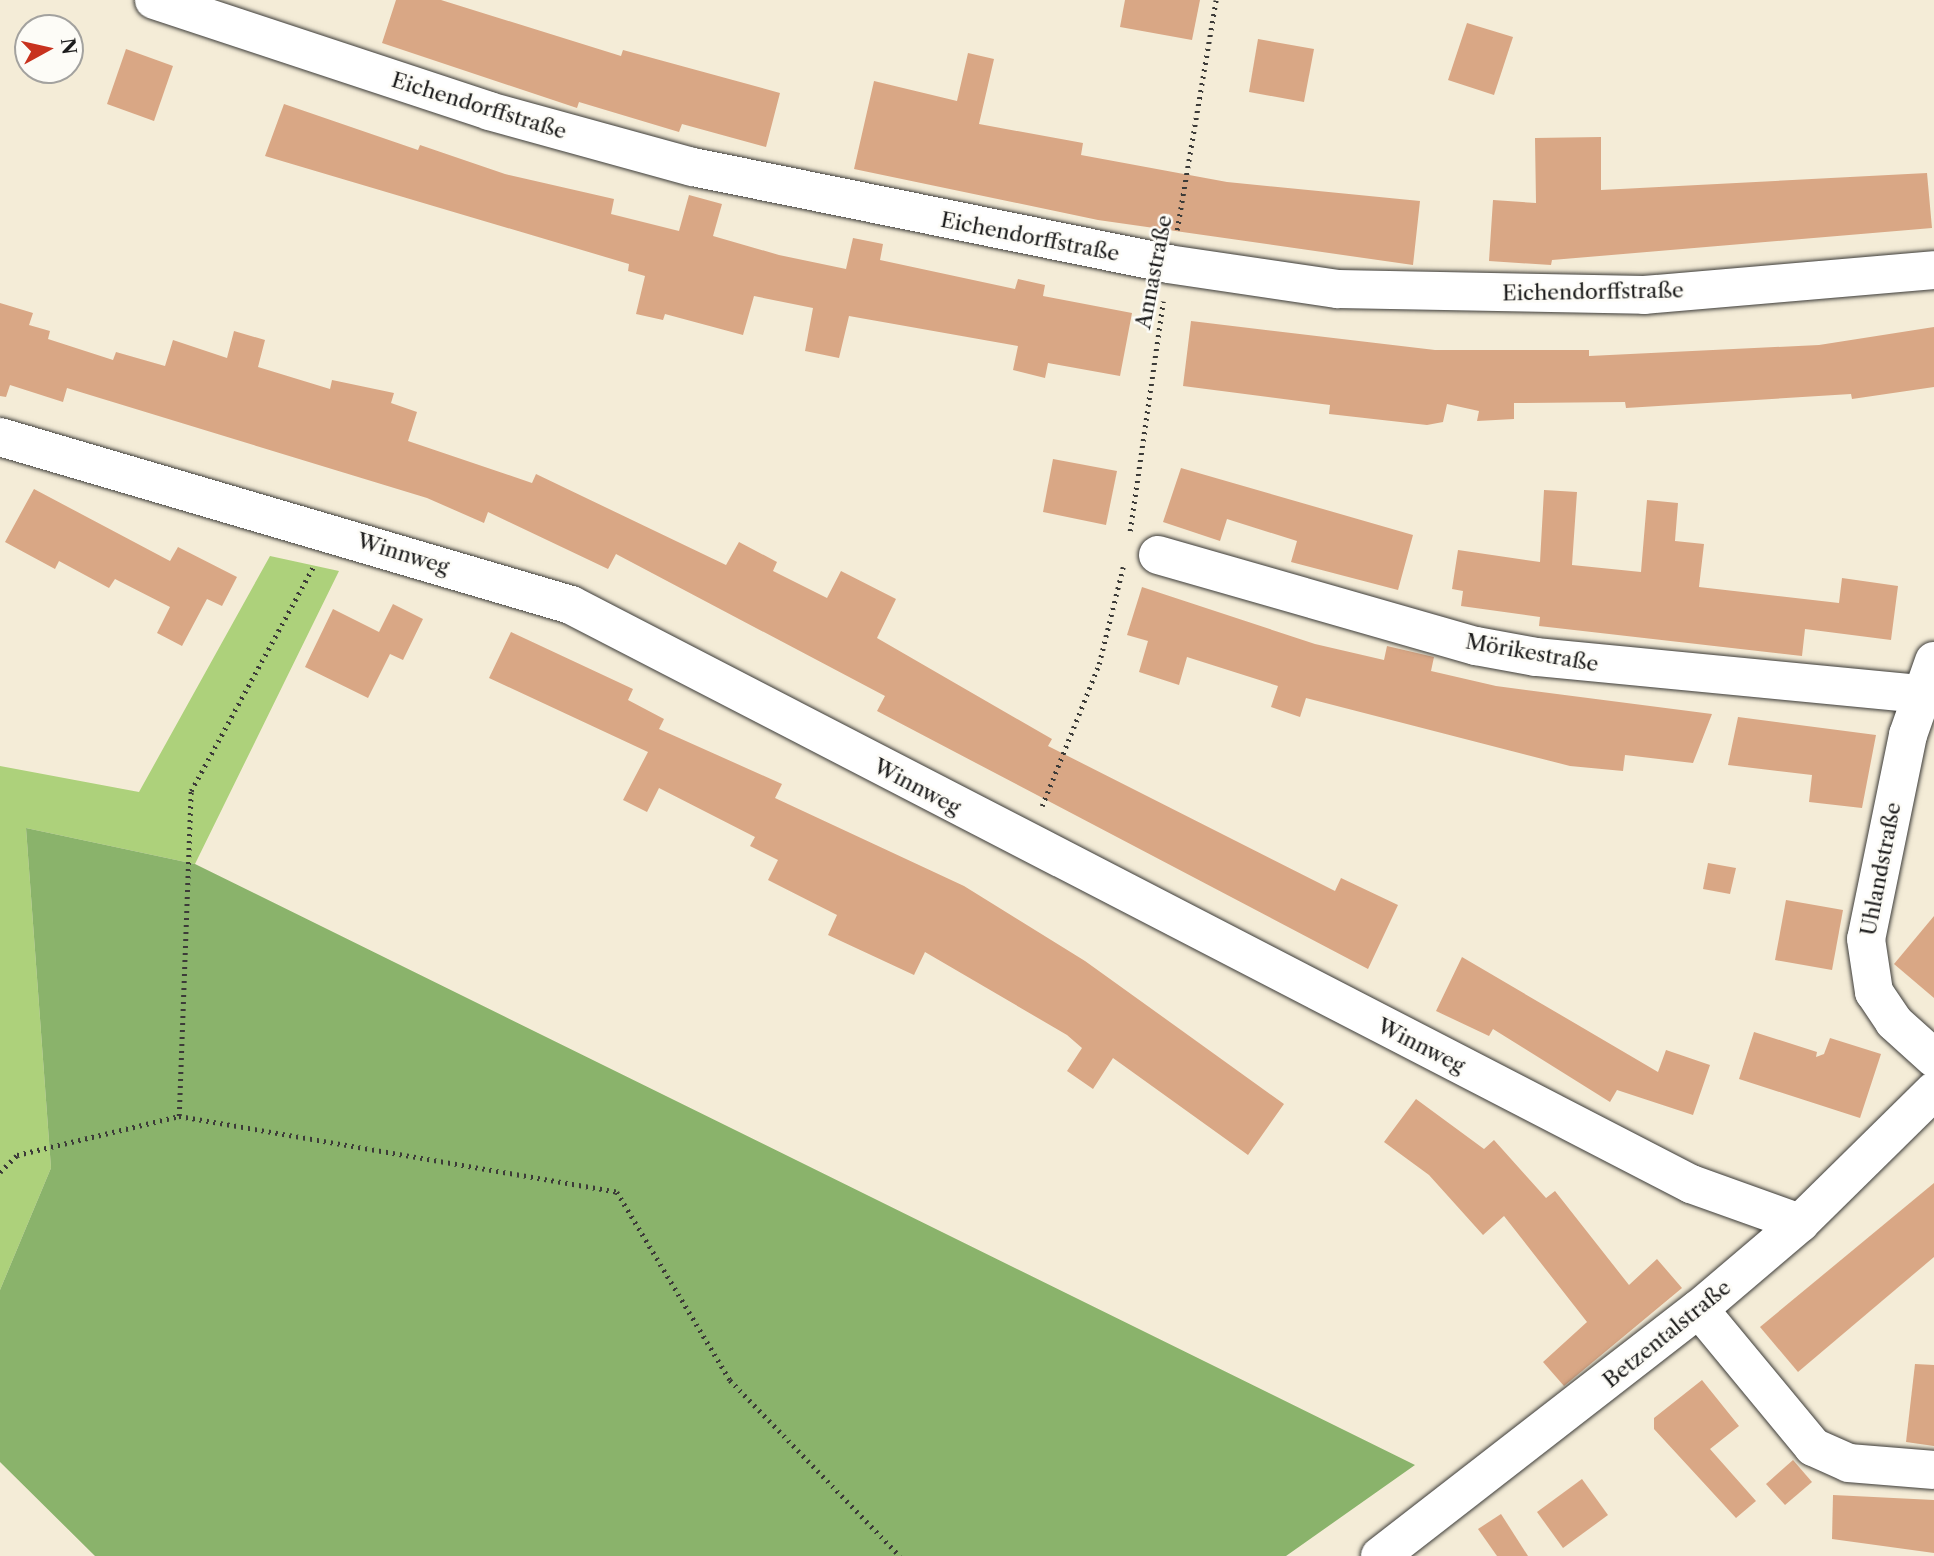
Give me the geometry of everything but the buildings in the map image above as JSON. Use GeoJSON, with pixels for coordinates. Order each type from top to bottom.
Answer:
{"type":"FeatureCollection","features":[{"type":"Feature","properties":{"kind":"street","name":"Eichendorffstraße"},"geometry":{"type":"LineString","coordinates":[[154,0],[489,111],[693,167],[1168,264],[1338,289],[1617,295],[1934,270]]}},
{"type":"Feature","properties":{"kind":"street","name":"Winnweg"},"geometry":{"type":"LineString","coordinates":[[0,438],[332,532],[572,605],[1021,842],[1691,1184],[1800,1223]]}},
{"type":"Feature","properties":{"kind":"street","name":"Mörikestraße"},"geometry":{"type":"LineString","coordinates":[[1137,551],[1500,651],[1727,681],[1926,678]]}},
{"type":"Feature","properties":{"kind":"street","name":"Uhlandstraße"},"geometry":{"type":"LineString","coordinates":[[1926,678],[1866,939],[1866,968],[1894,1022],[1934,1058]]}},
{"type":"Feature","properties":{"kind":"street","name":"Betzentalstraße"},"geometry":{"type":"LineString","coordinates":[[1380,1556],[1699,1309],[1800,1223],[1934,1091]]}},
{"type":"Feature","properties":{"kind":"street"},"geometry":{"type":"LineString","coordinates":[[1699,1309],[1813,1447],[1849,1463],[1934,1470]]}},
{"type":"Feature","properties":{"kind":"path","name":"Annastraße"},"geometry":{"type":"LineString","coordinates":[[1021,842],[1074,735],[1137,551],[1168,264],[1216,0]]}},
{"type":"Feature","properties":{"kind":"path"},"geometry":{"type":"LineString","coordinates":[[179,1115],[191,791],[332,532]]}},
{"type":"Feature","properties":{"kind":"path"},"geometry":{"type":"LineString","coordinates":[[0,1172],[17,1154],[179,1115],[617,1192],[730,1380],[900,1556]]}},
{"type":"Feature","properties":{"kind":"green space"},"geometry":{"type":"Polygon","coordinates":[[[270,556],[339,571],[195,864],[26,828],[51,1168],[0,1290],[0,766],[139,792],[270,556]]]}},
{"type":"Feature","properties":{"kind":"green space"},"geometry":{"type":"Polygon","coordinates":[[[26,828],[195,864],[1415,1465],[1286,1556],[95,1556],[0,1462],[0,1290],[51,1168],[26,828]]]}}]}
